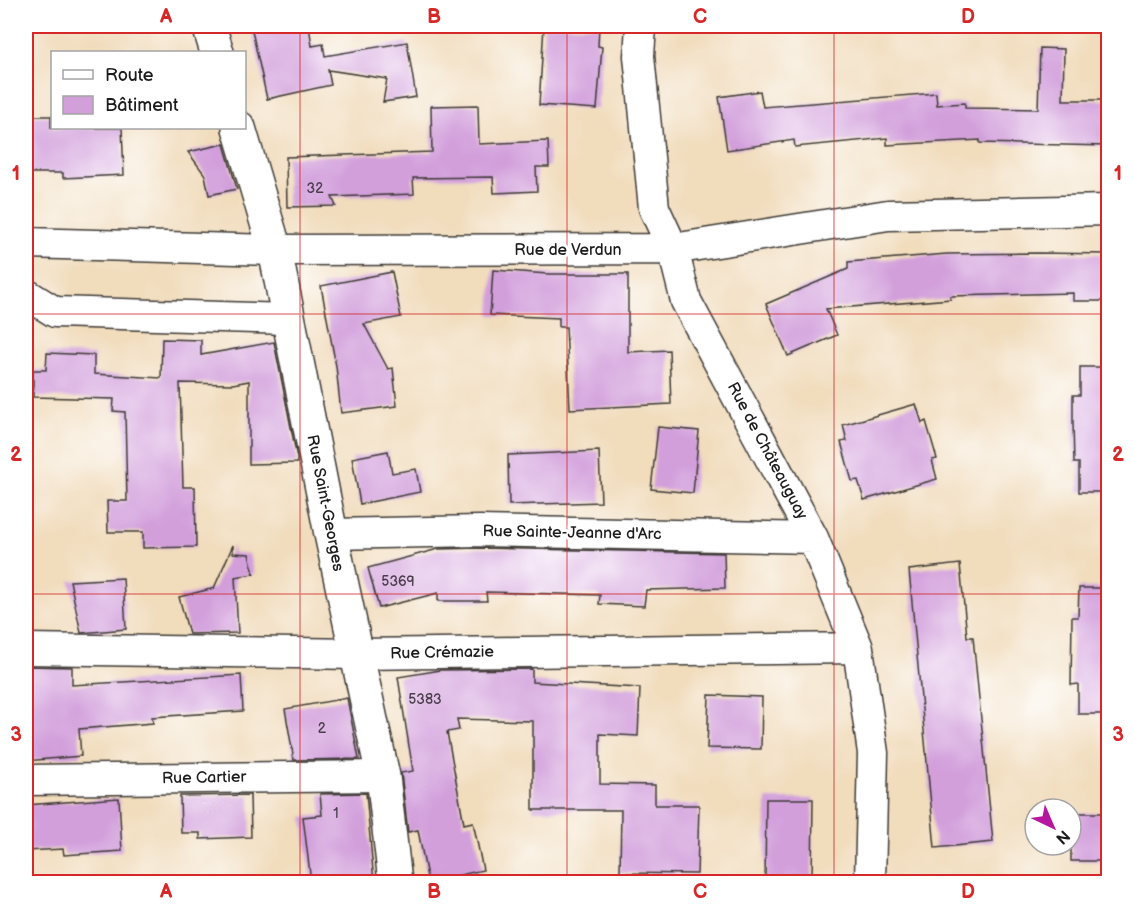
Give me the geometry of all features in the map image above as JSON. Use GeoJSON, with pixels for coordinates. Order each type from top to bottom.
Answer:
{"type":"FeatureCollection","features":[{"type":"Feature","properties":{"kind":"street"},"geometry":{"type":"LineString","coordinates":[[209,26],[217,51]]}},
{"type":"Feature","properties":{"kind":"street","name":"Rue de Châteauguay"},"geometry":{"type":"LineString","coordinates":[[641,26],[639,56],[654,208],[673,249],[686,301],[813,538],[858,648],[873,753],[870,882]]}},
{"type":"Feature","properties":{"kind":"street","name":"Rue Saint-Georges"},"geometry":{"type":"LineString","coordinates":[[239,129],[275,250],[331,534],[383,776],[395,882]]}},
{"type":"Feature","properties":{"kind":"street","name":"Rue de Verdun"},"geometry":{"type":"LineString","coordinates":[[26,243],[275,250],[673,249],[888,215],[1108,210]]}},
{"type":"Feature","properties":{"kind":"street"},"geometry":{"type":"LineString","coordinates":[[26,294],[55,312],[289,319]]}},
{"type":"Feature","properties":{"kind":"street","name":"Rue Sainte-Jeanne d'Arc"},"geometry":{"type":"LineString","coordinates":[[331,534],[480,531],[813,538]]}},
{"type":"Feature","properties":{"kind":"street","name":"Rue Crémazie"},"geometry":{"type":"LineString","coordinates":[[26,649],[357,654],[858,648]]}},
{"type":"Feature","properties":{"kind":"street","name":"Rue Cartier"},"geometry":{"type":"LineString","coordinates":[[26,780],[383,776]]}},
{"type":"Feature","properties":{"kind":"building"},"geometry":{"type":"Polygon","coordinates":[[[251,26],[309,26],[312,46],[323,44],[325,56],[407,42],[416,97],[383,102],[387,79],[328,70],[331,85],[267,99],[251,26]]]}},
{"type":"Feature","properties":{"kind":"building"},"geometry":{"type":"Polygon","coordinates":[[[544,26],[599,26],[598,46],[602,47],[597,109],[539,105],[544,26]]]}},
{"type":"Feature","properties":{"kind":"building"},"geometry":{"type":"Polygon","coordinates":[[[1040,48],[1064,49],[1063,100],[1108,100],[1108,146],[980,143],[980,140],[887,145],[887,138],[795,147],[794,140],[727,150],[719,97],[760,91],[763,107],[936,93],[937,105],[965,103],[965,108],[1038,109],[1040,48]]]}},
{"type":"Feature","properties":{"kind":"building"},"geometry":{"type":"Polygon","coordinates":[[[478,105],[479,144],[548,141],[549,167],[536,167],[537,191],[494,193],[493,177],[413,178],[414,194],[332,197],[336,206],[287,207],[286,157],[432,152],[431,106],[478,105]]]}},
{"type":"Feature","properties":{"kind":"building"},"geometry":{"type":"Polygon","coordinates":[[[26,116],[51,116],[51,129],[122,129],[124,175],[63,178],[63,173],[26,173],[26,116]]]}},
{"type":"Feature","properties":{"kind":"building"},"geometry":{"type":"Polygon","coordinates":[[[224,144],[237,189],[209,195],[205,175],[188,152],[224,144]]]}},
{"type":"Feature","properties":{"kind":"building"},"geometry":{"type":"Polygon","coordinates":[[[947,254],[1108,254],[1108,301],[1073,301],[1073,293],[950,296],[951,299],[826,309],[837,335],[788,356],[766,304],[848,269],[848,262],[947,254]]]}},
{"type":"Feature","properties":{"kind":"building"},"geometry":{"type":"Polygon","coordinates":[[[493,270],[548,274],[628,274],[628,352],[669,350],[671,404],[570,409],[566,327],[559,327],[559,318],[490,315],[493,270]]]}},
{"type":"Feature","properties":{"kind":"building"},"geometry":{"type":"Polygon","coordinates":[[[392,272],[401,317],[364,324],[388,369],[393,368],[397,406],[341,413],[336,366],[321,286],[392,272]]]}},
{"type":"Feature","properties":{"kind":"building"},"geometry":{"type":"Polygon","coordinates":[[[162,339],[201,340],[201,355],[274,342],[297,458],[297,463],[249,464],[249,381],[233,384],[180,383],[183,487],[195,487],[196,547],[143,548],[143,532],[108,532],[107,501],[127,501],[125,412],[113,411],[114,399],[33,397],[33,370],[46,370],[47,353],[94,355],[94,374],[161,378],[162,339]]]}},
{"type":"Feature","properties":{"kind":"building"},"geometry":{"type":"Polygon","coordinates":[[[1080,367],[1108,367],[1108,492],[1079,492],[1079,463],[1074,463],[1073,395],[1080,395],[1080,367]]]}},
{"type":"Feature","properties":{"kind":"building"},"geometry":{"type":"Polygon","coordinates":[[[916,404],[922,423],[926,421],[937,459],[932,460],[937,479],[864,500],[858,480],[852,481],[841,442],[847,441],[843,425],[916,404]]]}},
{"type":"Feature","properties":{"kind":"building"},"geometry":{"type":"Polygon","coordinates":[[[658,427],[699,431],[693,493],[651,489],[658,427]]]}},
{"type":"Feature","properties":{"kind":"building"},"geometry":{"type":"Polygon","coordinates":[[[388,451],[392,473],[416,469],[420,492],[360,504],[352,458],[388,451]]]}},
{"type":"Feature","properties":{"kind":"building"},"geometry":{"type":"Polygon","coordinates":[[[599,451],[601,502],[509,505],[508,455],[599,451]]]}},
{"type":"Feature","properties":{"kind":"building"},"geometry":{"type":"Polygon","coordinates":[[[233,545],[233,553],[249,554],[254,574],[235,577],[238,633],[189,634],[179,597],[214,588],[233,545]]]}},
{"type":"Feature","properties":{"kind":"building"},"geometry":{"type":"Polygon","coordinates":[[[438,549],[724,553],[725,588],[646,590],[644,606],[599,604],[600,595],[486,592],[487,601],[438,601],[438,593],[379,608],[368,568],[438,549]]]}},
{"type":"Feature","properties":{"kind":"building"},"geometry":{"type":"Polygon","coordinates":[[[960,564],[967,637],[973,637],[993,842],[935,848],[909,570],[960,564]]]}},
{"type":"Feature","properties":{"kind":"building"},"geometry":{"type":"Polygon","coordinates":[[[123,578],[126,629],[81,633],[70,581],[123,578]]]}},
{"type":"Feature","properties":{"kind":"building"},"geometry":{"type":"Polygon","coordinates":[[[1079,588],[1108,588],[1108,714],[1078,714],[1078,684],[1071,685],[1072,617],[1078,617],[1079,588]]]}},
{"type":"Feature","properties":{"kind":"building"},"geometry":{"type":"Polygon","coordinates":[[[26,666],[72,667],[72,685],[241,675],[243,711],[152,717],[153,723],[79,729],[81,756],[26,761],[26,666]]]}},
{"type":"Feature","properties":{"kind":"building"},"geometry":{"type":"Polygon","coordinates":[[[532,669],[532,682],[640,688],[638,736],[600,734],[600,784],[655,785],[655,805],[699,805],[697,874],[620,873],[621,810],[533,810],[533,721],[457,719],[459,730],[447,732],[464,824],[473,822],[483,870],[428,882],[418,830],[408,832],[401,773],[413,771],[398,677],[441,670],[532,669]]]}},
{"type":"Feature","properties":{"kind":"building"},"geometry":{"type":"Polygon","coordinates":[[[709,695],[762,697],[761,749],[707,748],[709,695]]]}},
{"type":"Feature","properties":{"kind":"building"},"geometry":{"type":"Polygon","coordinates":[[[347,698],[359,759],[294,760],[285,709],[347,698]]]}},
{"type":"Feature","properties":{"kind":"building"},"geometry":{"type":"Polygon","coordinates":[[[366,793],[374,882],[311,882],[303,817],[322,815],[320,794],[366,793]]]}},
{"type":"Feature","properties":{"kind":"building"},"geometry":{"type":"Polygon","coordinates":[[[250,795],[251,837],[200,839],[200,833],[181,833],[180,796],[250,795]]]}},
{"type":"Feature","properties":{"kind":"building"},"geometry":{"type":"Polygon","coordinates":[[[119,798],[122,851],[64,855],[63,849],[26,851],[26,805],[119,798]]]}},
{"type":"Feature","properties":{"kind":"building"},"geometry":{"type":"Polygon","coordinates":[[[766,799],[813,799],[812,882],[765,882],[766,799]]]}},
{"type":"Feature","properties":{"kind":"building"},"geometry":{"type":"Polygon","coordinates":[[[1083,813],[1108,813],[1108,861],[1071,861],[1071,857],[1083,857],[1083,813]]]}}]}
